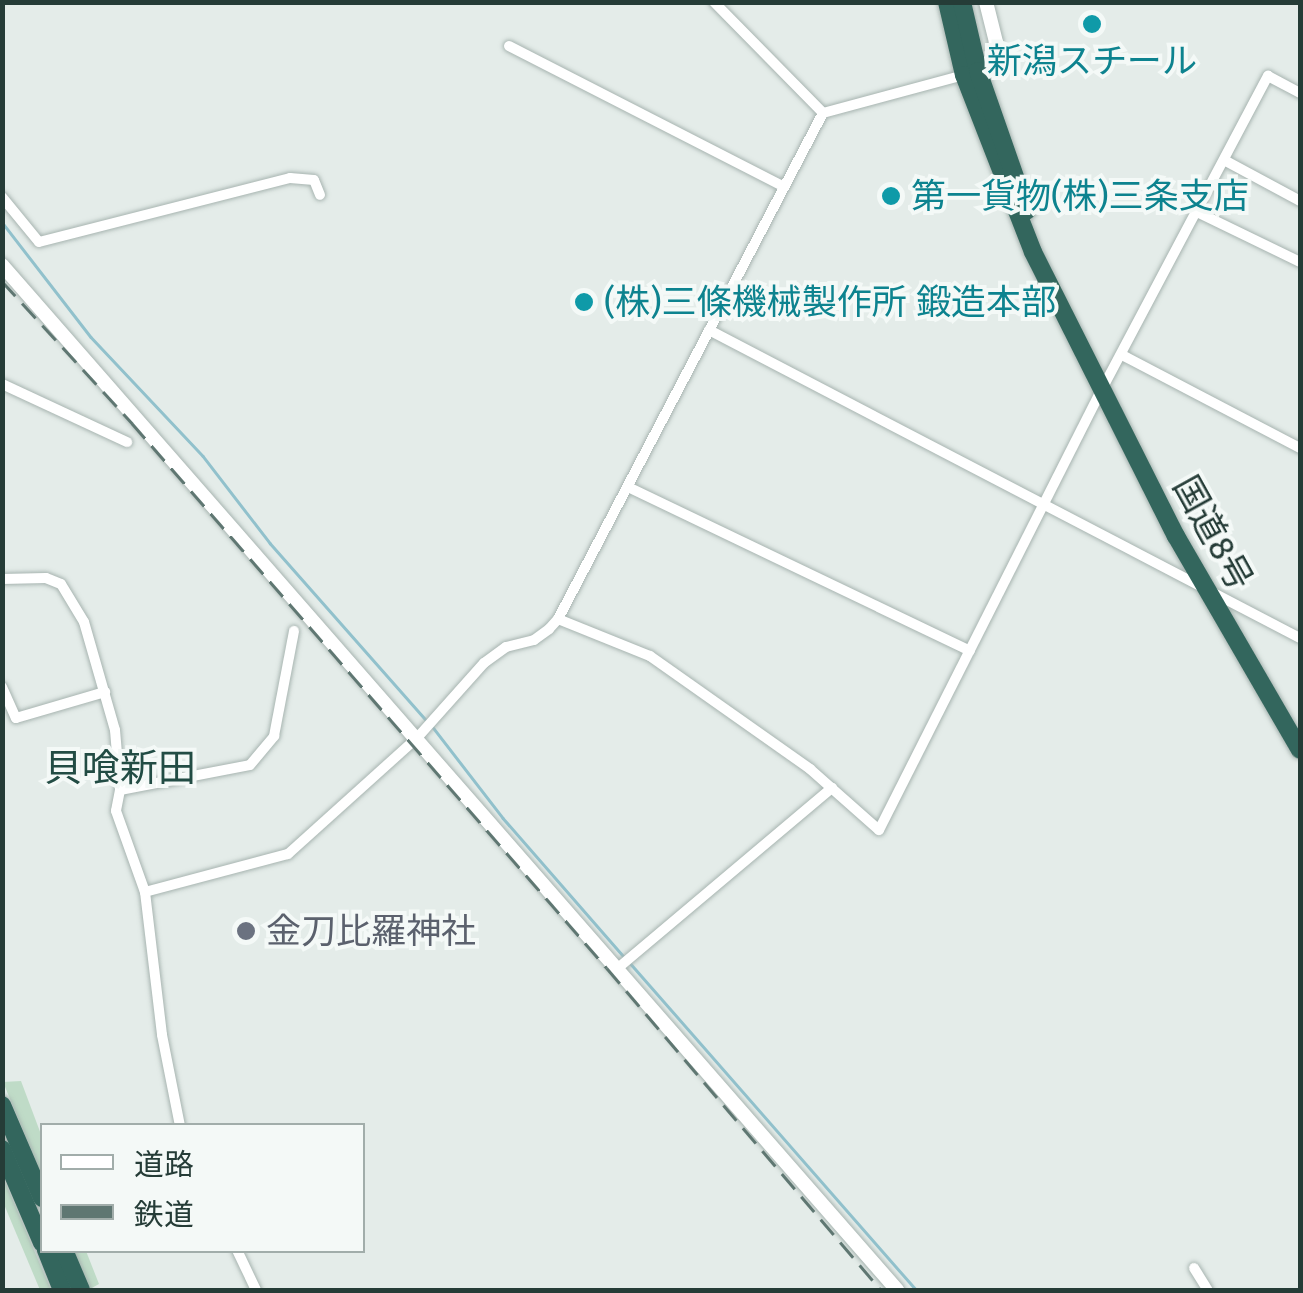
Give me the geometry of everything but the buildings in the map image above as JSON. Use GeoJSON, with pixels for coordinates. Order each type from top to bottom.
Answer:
{"type":"FeatureCollection","features":[{"type":"Feature","properties":{"kind":"highway","name":"国道8号"},"geometry":{"type":"LineString","coordinates":[[947,2],[1009,197],[1076,343],[1208,592],[1300,750]]}},
{"type":"Feature","properties":{"kind":"highway","name":"国道8号"},"geometry":{"type":"LineString","coordinates":[[962,2],[971,73]]}},
{"type":"Feature","properties":{"kind":"highway"},"geometry":{"type":"LineString","coordinates":[[2,1105],[40,1193]]}},
{"type":"Feature","properties":{"kind":"highway"},"geometry":{"type":"LineString","coordinates":[[2,1149],[40,1237]]}},
{"type":"Feature","properties":{"kind":"highway"},"geometry":{"type":"LineString","coordinates":[[47,1253],[62,1290]]}},
{"type":"Feature","properties":{"kind":"highway"},"geometry":{"type":"LineString","coordinates":[[65,1253],[81,1290]]}},
{"type":"Feature","properties":{"kind":"street"},"geometry":{"type":"LineString","coordinates":[[714,2],[823,113]]}},
{"type":"Feature","properties":{"kind":"street"},"geometry":{"type":"LineString","coordinates":[[145,892],[288,854],[417,738],[484,663],[506,647],[534,640],[558,619],[823,113],[971,73],[992,60],[996,42],[986,2]]}},
{"type":"Feature","properties":{"kind":"street"},"geometry":{"type":"LineString","coordinates":[[510,46],[782,186]]}},
{"type":"Feature","properties":{"kind":"street"},"geometry":{"type":"LineString","coordinates":[[558,619],[650,656],[832,788],[878,830],[1101,391],[1268,76],[1300,93]]}},
{"type":"Feature","properties":{"kind":"street"},"geometry":{"type":"LineString","coordinates":[[1224,160],[1300,200]]}},
{"type":"Feature","properties":{"kind":"street"},"geometry":{"type":"LineString","coordinates":[[2,197],[39,242],[44,242],[290,178],[314,180],[320,195]]}},
{"type":"Feature","properties":{"kind":"street"},"geometry":{"type":"LineString","coordinates":[[1197,212],[1300,262]]}},
{"type":"Feature","properties":{"kind":"street"},"geometry":{"type":"LineString","coordinates":[[2,265],[620,965],[897,1290]]}},
{"type":"Feature","properties":{"kind":"street"},"geometry":{"type":"LineString","coordinates":[[709,330],[1300,638]]}},
{"type":"Feature","properties":{"kind":"street"},"geometry":{"type":"LineString","coordinates":[[1122,355],[1300,448]]}},
{"type":"Feature","properties":{"kind":"street"},"geometry":{"type":"LineString","coordinates":[[2,384],[128,442]]}},
{"type":"Feature","properties":{"kind":"street"},"geometry":{"type":"LineString","coordinates":[[628,487],[970,651]]}},
{"type":"Feature","properties":{"kind":"street"},"geometry":{"type":"LineString","coordinates":[[2,564],[5,579],[46,578],[68,592],[84,622],[115,730],[120,790],[116,811],[145,892],[162,1035],[179,1123]]}},
{"type":"Feature","properties":{"kind":"street"},"geometry":{"type":"LineString","coordinates":[[120,790],[250,765],[274,736],[294,631]]}},
{"type":"Feature","properties":{"kind":"street"},"geometry":{"type":"LineString","coordinates":[[2,687],[16,718],[105,692]]}},
{"type":"Feature","properties":{"kind":"street"},"geometry":{"type":"LineString","coordinates":[[620,965],[832,788]]}},
{"type":"Feature","properties":{"kind":"street"},"geometry":{"type":"LineString","coordinates":[[238,1253],[256,1290]]}},
{"type":"Feature","properties":{"kind":"street"},"geometry":{"type":"LineString","coordinates":[[1194,1268],[1208,1290]]}},
{"type":"Feature","properties":{"kind":"green space"},"geometry":{"type":"Polygon","coordinates":[[[21,1081],[40,1132],[40,1171],[3,1082],[21,1081]]]}},
{"type":"Feature","properties":{"kind":"green space"},"geometry":{"type":"Polygon","coordinates":[[[2,1177],[51,1290],[40,1290],[3,1202],[2,1177]]]}},
{"type":"Feature","properties":{"kind":"green space"},"geometry":{"type":"Polygon","coordinates":[[[75,1253],[87,1253],[99,1284],[90,1289],[75,1253]]]}},
{"type":"Feature","properties":{"kind":"waterway"},"geometry":{"type":"LineString","coordinates":[[2,222],[91,337],[203,456],[270,543],[426,720]]}},
{"type":"Feature","properties":{"kind":"waterway"},"geometry":{"type":"LineString","coordinates":[[432,726],[503,818],[625,958]]}},
{"type":"Feature","properties":{"kind":"waterway"},"geometry":{"type":"LineString","coordinates":[[631,964],[916,1290]]}},
{"type":"Feature","properties":{"kind":"railway"},"geometry":{"type":"LineString","coordinates":[[2,281],[132,423],[607,968],[881,1290]]}},
{"type":"Feature","properties":{"kind":"place","name":"新潟スチール"},"geometry":{"type":"Point","coordinates":[1092,24]}},
{"type":"Feature","properties":{"kind":"place","name":"第一貨物(株)三条支店"},"geometry":{"type":"Point","coordinates":[891,196]}},
{"type":"Feature","properties":{"kind":"place","name":"(株)三條機械製作所 鍛造本部"},"geometry":{"type":"Point","coordinates":[584,302]}},
{"type":"Feature","properties":{"kind":"place","name":"金刀比羅神社"},"geometry":{"type":"Point","coordinates":[246,931]}},
{"type":"Feature","properties":{"kind":"district","name":"貝喰新田"},"geometry":{"type":"Point","coordinates":[120,769]}}]}
